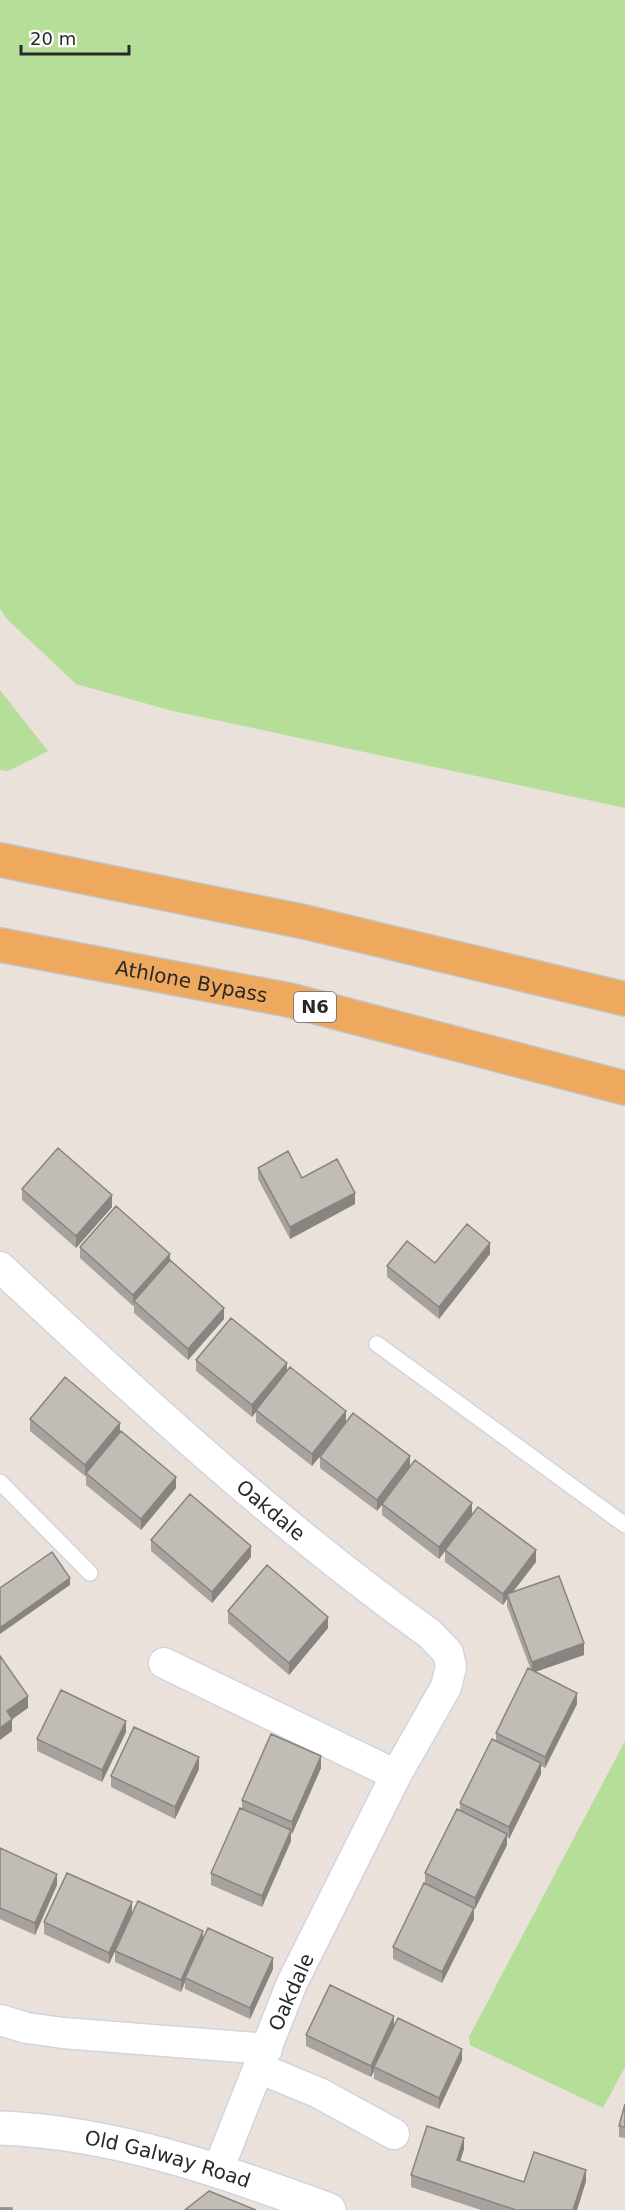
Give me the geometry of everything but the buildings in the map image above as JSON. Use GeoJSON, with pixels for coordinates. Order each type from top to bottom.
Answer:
{"type":"FeatureCollection","features":[{"type":"Feature","properties":{"kind":"highway"},"geometry":{"type":"LineString","coordinates":[[0,860],[305,922],[625,999]]}},
{"type":"Feature","properties":{"kind":"highway","name":"Athlone Bypass"},"geometry":{"type":"LineString","coordinates":[[0,945],[289,1000],[625,1088]]}},
{"type":"Feature","properties":{"kind":"main road","name":"Old Galway Road"},"geometry":{"type":"LineString","coordinates":[[0,2128],[94,2139],[218,2170],[329,2210]]}},
{"type":"Feature","properties":{"kind":"street","name":"Oakdale"},"geometry":{"type":"LineString","coordinates":[[0,1267],[173,1428],[303,1539],[430,1634],[448,1653],[451,1667],[446,1687],[396,1775],[292,1983],[218,2170]]}},
{"type":"Feature","properties":{"kind":"street"},"geometry":{"type":"LineString","coordinates":[[164,1663],[396,1775]]}},
{"type":"Feature","properties":{"kind":"street","name":"Oakdale"},"geometry":{"type":"LineString","coordinates":[[0,2020],[27,2028],[263,2058],[319,2093],[394,2134]]}},
{"type":"Feature","properties":{"kind":"lane"},"geometry":{"type":"LineString","coordinates":[[377,1344],[625,1525]]}},
{"type":"Feature","properties":{"kind":"lane"},"geometry":{"type":"LineString","coordinates":[[0,1482],[90,1574]]}},
{"type":"Feature","properties":{"kind":"green space"},"geometry":{"type":"Polygon","coordinates":[[[0,0],[625,0],[625,808],[169,710],[76,684],[7,619],[0,609],[0,0]]]}},
{"type":"Feature","properties":{"kind":"green space"},"geometry":{"type":"Polygon","coordinates":[[[0,690],[48,751],[8,771],[0,770],[0,690]]]}},
{"type":"Feature","properties":{"kind":"green space"},"geometry":{"type":"Polygon","coordinates":[[[625,1741],[625,2067],[603,2108],[470,2045],[469,2037],[625,1741]]]}}]}
